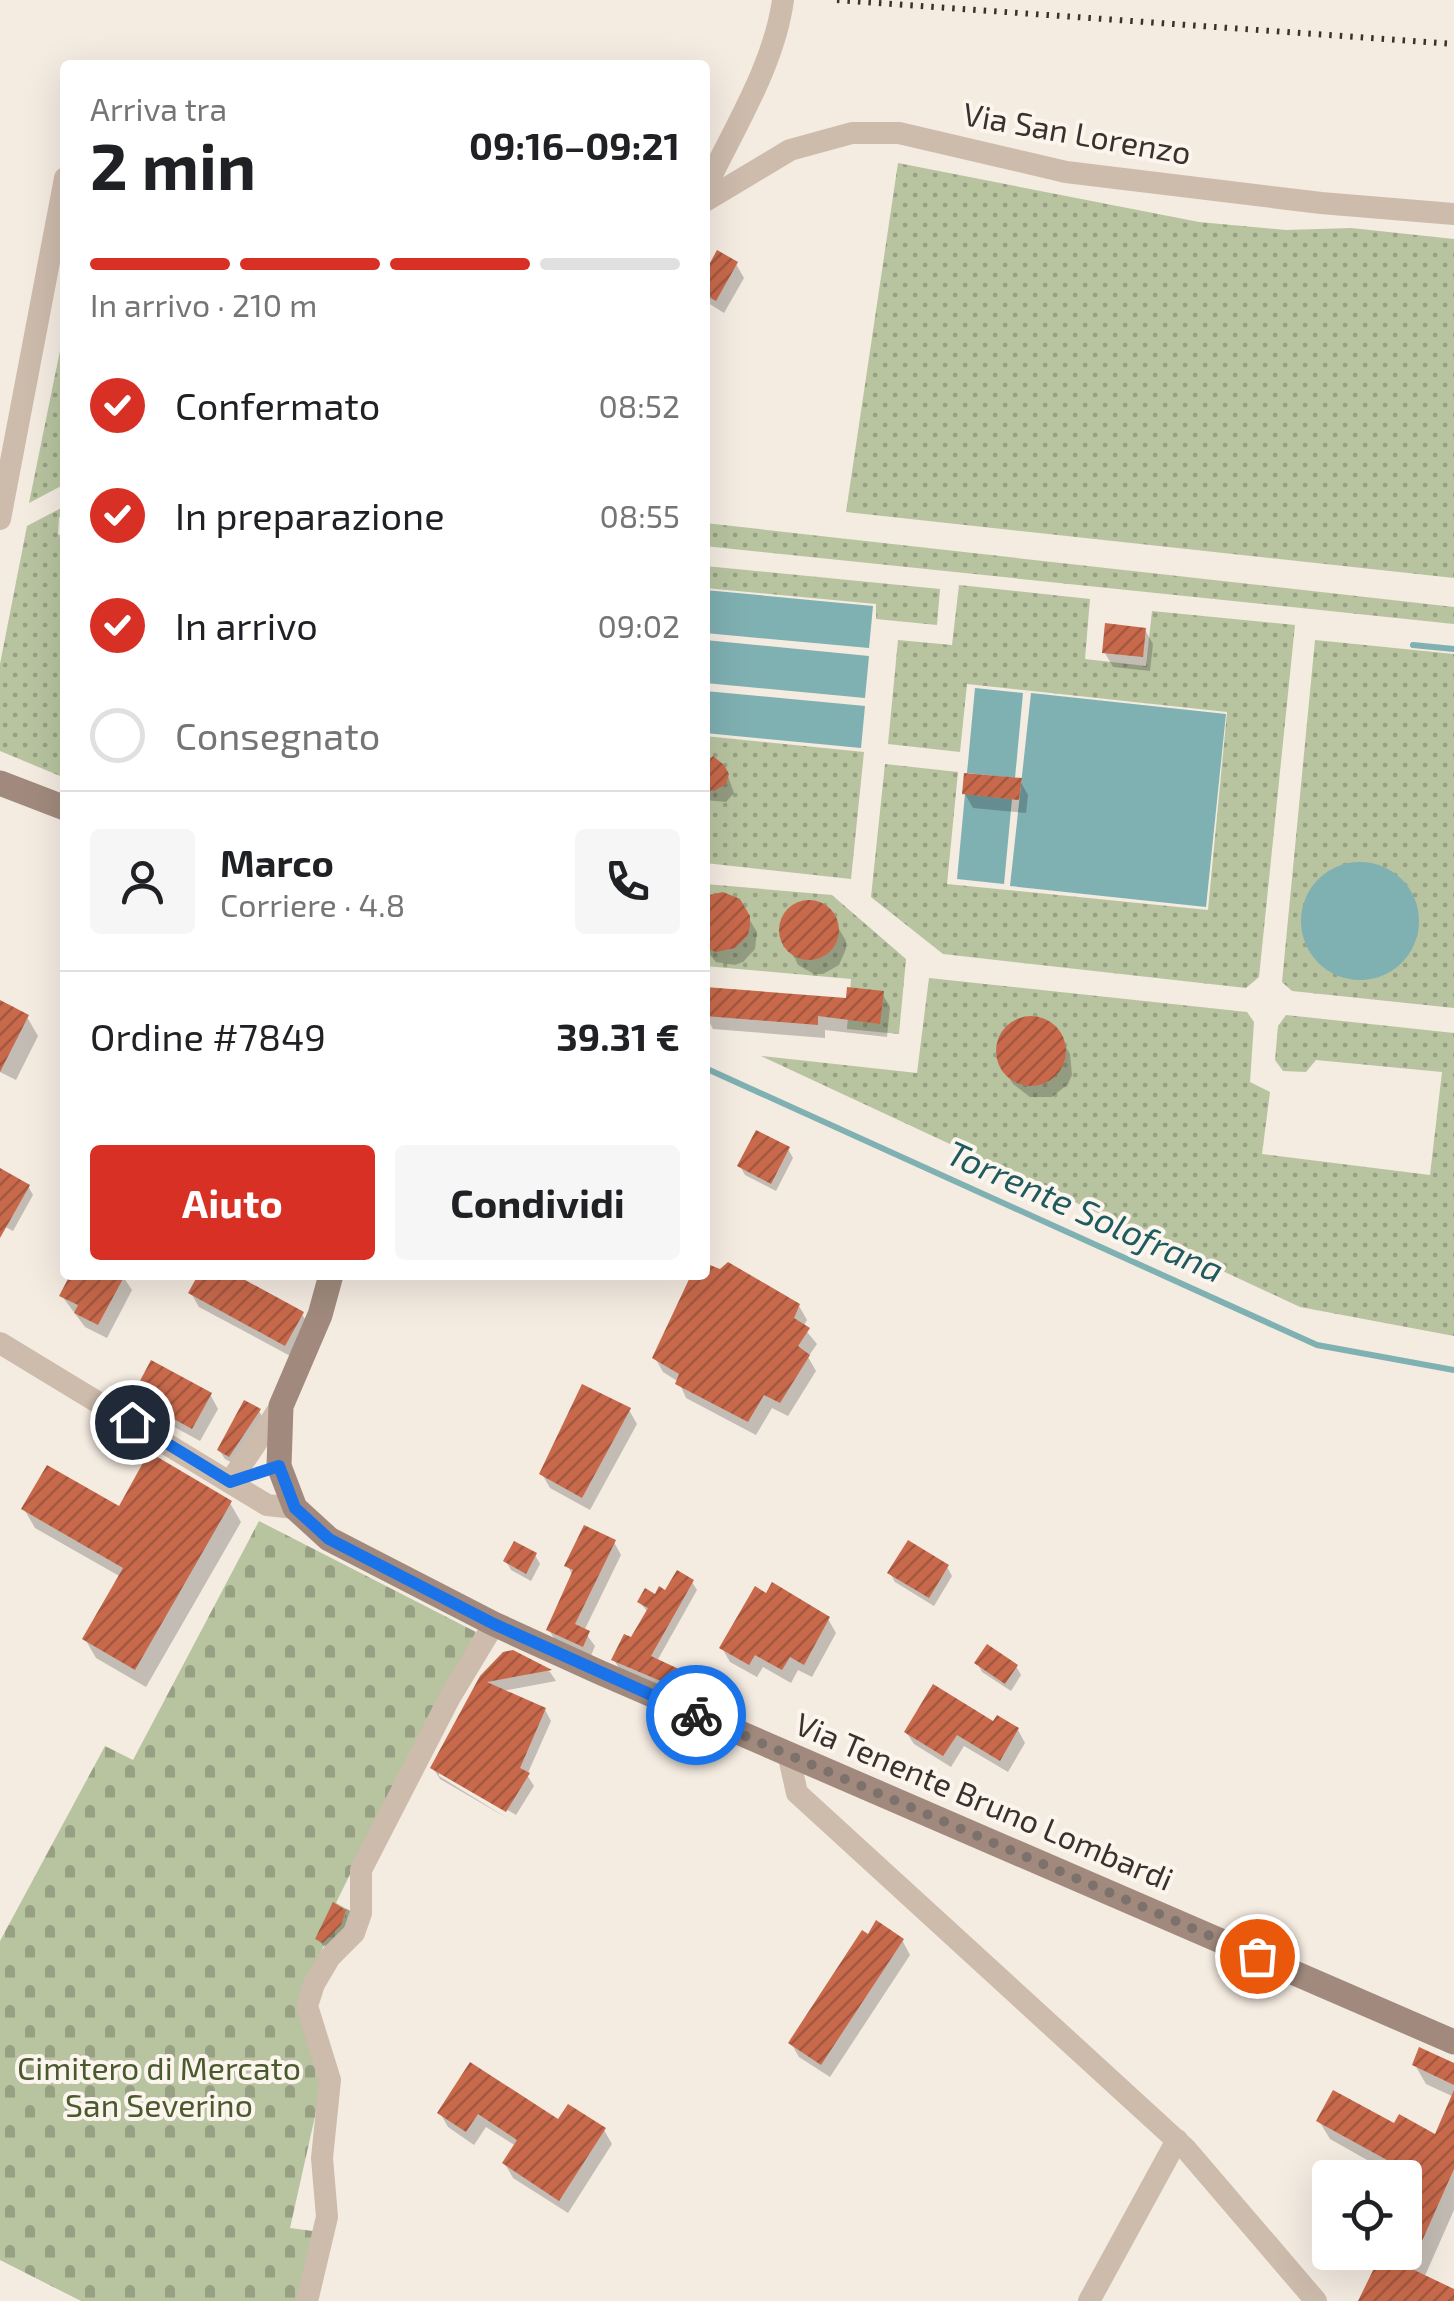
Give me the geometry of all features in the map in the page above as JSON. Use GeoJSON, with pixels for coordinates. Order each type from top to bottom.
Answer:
{"type":"FeatureCollection","features":[{"type":"Feature","properties":{"kind":"main road"},"geometry":{"type":"LineString","coordinates":[[0,783],[60,806]]}},
{"type":"Feature","properties":{"kind":"main road"},"geometry":{"type":"LineString","coordinates":[[295,1508],[279,1466],[277,1435],[281,1406],[320,1315],[330,1280]]}},
{"type":"Feature","properties":{"kind":"main road","name":"Via Tenente Bruno Lombardi"},"geometry":{"type":"LineString","coordinates":[[295,1508],[329,1539],[494,1624],[1454,2042]]}},
{"type":"Feature","properties":{"kind":"street"},"geometry":{"type":"LineString","coordinates":[[710,179],[780,25],[783,0]]}},
{"type":"Feature","properties":{"kind":"street","name":"Via San Lorenzo"},"geometry":{"type":"LineString","coordinates":[[710,198],[790,150],[852,133],[899,134],[1066,172],[1454,214]]}},
{"type":"Feature","properties":{"kind":"street"},"geometry":{"type":"LineString","coordinates":[[0,519],[60,204]]}},
{"type":"Feature","properties":{"kind":"street"},"geometry":{"type":"LineString","coordinates":[[0,1343],[267,1504],[295,1508]]}},
{"type":"Feature","properties":{"kind":"street"},"geometry":{"type":"LineString","coordinates":[[230,1482],[281,1406]]}},
{"type":"Feature","properties":{"kind":"street"},"geometry":{"type":"LineString","coordinates":[[230,1482],[279,1466]]}},
{"type":"Feature","properties":{"kind":"street"},"geometry":{"type":"LineString","coordinates":[[307,2301],[327,2218],[322,2158],[330,2080],[307,2006],[314,1984],[330,1957],[354,1933],[361,1912],[361,1870],[450,1698],[494,1624]]}},
{"type":"Feature","properties":{"kind":"street"},"geometry":{"type":"LineString","coordinates":[[788,1754],[797,1794],[1177,2140],[1316,2301]]}},
{"type":"Feature","properties":{"kind":"street"},"geometry":{"type":"LineString","coordinates":[[1089,2301],[1177,2140]]}},
{"type":"Feature","properties":{"kind":"green space"},"geometry":{"type":"Polygon","coordinates":[[[898,163],[1199,222],[1286,230],[1351,228],[1454,239],[1454,578],[846,512],[898,163]]]}},
{"type":"Feature","properties":{"kind":"green space"},"geometry":{"type":"Polygon","coordinates":[[[60,351],[60,487],[29,503],[60,351]]]}},
{"type":"Feature","properties":{"kind":"green space"},"geometry":{"type":"Polygon","coordinates":[[[60,509],[60,776],[0,751],[0,664],[27,526],[60,509]]]}},
{"type":"Feature","properties":{"kind":"green space"},"geometry":{"type":"Polygon","coordinates":[[[710,524],[1454,607],[1454,624],[710,547],[710,524]]]}},
{"type":"Feature","properties":{"kind":"green space"},"geometry":{"type":"Polygon","coordinates":[[[710,566],[940,589],[937,625],[876,619],[876,604],[710,588],[710,566]]]}},
{"type":"Feature","properties":{"kind":"green space"},"geometry":{"type":"Polygon","coordinates":[[[959,585],[1090,599],[1085,659],[1146,666],[1152,611],[1295,625],[1259,977],[1246,988],[943,954],[871,897],[885,764],[958,772],[947,884],[1208,910],[1227,712],[967,684],[960,752],[888,744],[898,640],[952,645],[959,585]]]}},
{"type":"Feature","properties":{"kind":"green space"},"geometry":{"type":"Polygon","coordinates":[[[1315,640],[1454,654],[1454,1008],[1292,991],[1282,982],[1315,640]]]}},
{"type":"Feature","properties":{"kind":"green space"},"geometry":{"type":"Polygon","coordinates":[[[710,737],[864,752],[851,879],[710,864],[710,737]]]}},
{"type":"Feature","properties":{"kind":"green space"},"geometry":{"type":"Polygon","coordinates":[[[710,884],[832,895],[906,959],[899,1034],[847,1029],[851,979],[710,966],[710,884]]]}},
{"type":"Feature","properties":{"kind":"green space"},"geometry":{"type":"Polygon","coordinates":[[[929,978],[1247,1012],[1254,1022],[1250,1082],[1270,1092],[1262,1154],[1430,1175],[1442,1072],[1316,1060],[1306,1072],[1283,1071],[1275,1060],[1278,1026],[1286,1015],[1454,1033],[1454,1336],[1300,1307],[761,1056],[917,1073],[929,978]]]}},
{"type":"Feature","properties":{"kind":"green space","name":"Cimitero di Mercato San Severino"},"geometry":{"type":"Polygon","coordinates":[[[259,1521],[476,1632],[336,1903],[354,1913],[335,1949],[324,1945],[309,1976],[324,2076],[290,2228],[320,2232],[299,2301],[81,2301],[0,2260],[0,1941],[105,1746],[133,1760],[259,1521]]]}},
{"type":"Feature","properties":{"kind":"water"},"geometry":{"type":"Polygon","coordinates":[[[710,590],[873,606],[869,648],[710,633],[710,590]]]}},
{"type":"Feature","properties":{"kind":"water"},"geometry":{"type":"Polygon","coordinates":[[[710,640],[869,656],[865,698],[710,683],[710,640]]]}},
{"type":"Feature","properties":{"kind":"water"},"geometry":{"type":"Polygon","coordinates":[[[975,688],[1023,693],[1015,778],[967,773],[975,688]]]}},
{"type":"Feature","properties":{"kind":"water"},"geometry":{"type":"Polygon","coordinates":[[[710,691],[865,706],[861,748],[710,733],[710,691]]]}},
{"type":"Feature","properties":{"kind":"water"},"geometry":{"type":"Polygon","coordinates":[[[1031,693],[1226,714],[1206,907],[1010,886],[1031,693]]]}},
{"type":"Feature","properties":{"kind":"water"},"geometry":{"type":"Polygon","coordinates":[[[965,794],[1012,799],[1004,884],[957,879],[965,794]]]}},
{"type":"Feature","properties":{"kind":"water"},"geometry":{"type":"Polygon","coordinates":[[[1360,862],[1383,866],[1402,879],[1415,898],[1419,921],[1415,944],[1402,963],[1383,976],[1360,980],[1337,976],[1318,963],[1305,944],[1301,921],[1305,898],[1318,879],[1337,866],[1360,862]]]}},
{"type":"Feature","properties":{"kind":"building"},"geometry":{"type":"Polygon","coordinates":[[[717,250],[738,262],[716,301],[710,298],[710,263],[717,250]]]}},
{"type":"Feature","properties":{"kind":"building"},"geometry":{"type":"Polygon","coordinates":[[[1105,623],[1146,628],[1143,657],[1102,653],[1105,623]]]}},
{"type":"Feature","properties":{"kind":"building"},"geometry":{"type":"Polygon","coordinates":[[[713,756],[729,774],[726,784],[714,791],[710,791],[713,756]]]}},
{"type":"Feature","properties":{"kind":"building"},"geometry":{"type":"Polygon","coordinates":[[[964,773],[1022,778],[1019,800],[962,794],[964,773]]]}},
{"type":"Feature","properties":{"kind":"building"},"geometry":{"type":"Polygon","coordinates":[[[723,892],[740,899],[750,916],[748,935],[735,948],[710,950],[710,895],[723,892]]]}},
{"type":"Feature","properties":{"kind":"building"},"geometry":{"type":"Polygon","coordinates":[[[809,900],[830,909],[839,930],[830,951],[809,960],[788,951],[779,930],[788,909],[809,900]]]}},
{"type":"Feature","properties":{"kind":"building"},"geometry":{"type":"Polygon","coordinates":[[[710,987],[846,998],[847,987],[884,991],[880,1024],[818,1016],[818,1025],[710,1016],[710,987]]]}},
{"type":"Feature","properties":{"kind":"building"},"geometry":{"type":"Polygon","coordinates":[[[0,1000],[29,1015],[0,1072],[0,1000]]]}},
{"type":"Feature","properties":{"kind":"building"},"geometry":{"type":"Polygon","coordinates":[[[1031,1016],[1055,1027],[1066,1051],[1055,1075],[1031,1086],[1007,1075],[996,1051],[1007,1027],[1031,1016]]]}},
{"type":"Feature","properties":{"kind":"building"},"geometry":{"type":"Polygon","coordinates":[[[756,1130],[790,1147],[771,1184],[737,1166],[756,1130]]]}},
{"type":"Feature","properties":{"kind":"building"},"geometry":{"type":"Polygon","coordinates":[[[0,1168],[30,1185],[0,1238],[0,1168]]]}},
{"type":"Feature","properties":{"kind":"building"},"geometry":{"type":"Polygon","coordinates":[[[728,1262],[800,1304],[794,1318],[810,1328],[798,1346],[810,1355],[780,1403],[764,1395],[748,1422],[675,1384],[679,1374],[652,1358],[689,1280],[710,1280],[710,1265],[720,1269],[728,1262]]]}},
{"type":"Feature","properties":{"kind":"building"},"geometry":{"type":"Polygon","coordinates":[[[67,1280],[122,1280],[98,1325],[74,1313],[78,1305],[59,1296],[67,1280]]]}},
{"type":"Feature","properties":{"kind":"building"},"geometry":{"type":"Polygon","coordinates":[[[195,1280],[245,1280],[304,1312],[285,1346],[188,1293],[195,1280]]]}},
{"type":"Feature","properties":{"kind":"building"},"geometry":{"type":"Polygon","coordinates":[[[151,1360],[212,1393],[192,1429],[132,1396],[151,1360]]]}},
{"type":"Feature","properties":{"kind":"building"},"geometry":{"type":"Polygon","coordinates":[[[582,1384],[631,1408],[582,1498],[539,1474],[582,1384]]]}},
{"type":"Feature","properties":{"kind":"building"},"geometry":{"type":"Polygon","coordinates":[[[244,1400],[261,1409],[229,1457],[217,1450],[244,1400]]]}},
{"type":"Feature","properties":{"kind":"building"},"geometry":{"type":"Polygon","coordinates":[[[149,1452],[232,1501],[135,1670],[82,1639],[123,1568],[21,1509],[47,1465],[119,1506],[149,1452]]]}},
{"type":"Feature","properties":{"kind":"building"},"geometry":{"type":"Polygon","coordinates":[[[584,1525],[616,1540],[575,1624],[590,1631],[583,1647],[546,1630],[573,1570],[564,1566],[584,1525]]]}},
{"type":"Feature","properties":{"kind":"building"},"geometry":{"type":"Polygon","coordinates":[[[908,1540],[949,1565],[929,1598],[887,1573],[908,1540]]]}},
{"type":"Feature","properties":{"kind":"building"},"geometry":{"type":"Polygon","coordinates":[[[514,1541],[537,1553],[526,1574],[503,1561],[514,1541]]]}},
{"type":"Feature","properties":{"kind":"building"},"geometry":{"type":"Polygon","coordinates":[[[677,1570],[694,1580],[651,1656],[683,1671],[675,1687],[611,1660],[624,1634],[631,1637],[648,1608],[637,1602],[645,1588],[655,1594],[659,1586],[665,1590],[677,1570]]]}},
{"type":"Feature","properties":{"kind":"building"},"geometry":{"type":"Polygon","coordinates":[[[772,1582],[830,1617],[804,1665],[790,1657],[782,1670],[755,1655],[749,1665],[719,1648],[755,1586],[766,1593],[772,1582]]]}},
{"type":"Feature","properties":{"kind":"building"},"geometry":{"type":"Polygon","coordinates":[[[987,1644],[1018,1665],[1005,1684],[974,1663],[987,1644]]]}},
{"type":"Feature","properties":{"kind":"building"},"geometry":{"type":"Polygon","coordinates":[[[513,1650],[552,1670],[487,1682],[546,1708],[520,1768],[530,1773],[506,1812],[430,1768],[480,1676],[503,1652],[513,1650]]]}},
{"type":"Feature","properties":{"kind":"building"},"geometry":{"type":"Polygon","coordinates":[[[933,1684],[993,1721],[997,1715],[1019,1728],[1000,1761],[957,1735],[943,1756],[904,1732],[933,1684]]]}},
{"type":"Feature","properties":{"kind":"building"},"geometry":{"type":"Polygon","coordinates":[[[333,1902],[346,1910],[341,1925],[323,1943],[315,1939],[333,1902]]]}},
{"type":"Feature","properties":{"kind":"building"},"geometry":{"type":"Polygon","coordinates":[[[876,1920],[904,1939],[821,2065],[788,2043],[862,1930],[868,1934],[876,1920]]]}},
{"type":"Feature","properties":{"kind":"building"},"geometry":{"type":"Polygon","coordinates":[[[1419,2047],[1454,2063],[1454,2085],[1412,2065],[1419,2047]]]}},
{"type":"Feature","properties":{"kind":"building"},"geometry":{"type":"Polygon","coordinates":[[[470,2062],[558,2119],[568,2104],[606,2128],[559,2201],[502,2163],[517,2140],[478,2114],[466,2132],[437,2113],[470,2062]]]}},
{"type":"Feature","properties":{"kind":"building"},"geometry":{"type":"Polygon","coordinates":[[[1333,2090],[1394,2123],[1399,2114],[1435,2134],[1454,2090],[1454,2169],[1422,2241],[1422,2160],[1387,2160],[1316,2121],[1333,2090]]]}},
{"type":"Feature","properties":{"kind":"building"},"geometry":{"type":"Polygon","coordinates":[[[1373,2270],[1414,2270],[1454,2289],[1454,2301],[1358,2301],[1373,2270]]]}},
{"type":"Feature","properties":{"kind":"waterway"},"geometry":{"type":"LineString","coordinates":[[1413,645],[1454,649]]}},
{"type":"Feature","properties":{"kind":"waterway","name":"Torrente Solofrana"},"geometry":{"type":"LineString","coordinates":[[710,1070],[1317,1345],[1454,1370]]}},
{"type":"Feature","properties":{"kind":"railway"},"geometry":{"type":"LineString","coordinates":[[837,0],[1454,44]]}},
{"type":"Feature","properties":{"kind":"way so far"},"geometry":{"type":"LineString","coordinates":[[696,1715],[1257,1956]]}},
{"type":"Feature","properties":{"kind":"route"},"geometry":{"type":"LineString","coordinates":[[132,1422],[230,1482],[279,1466],[295,1508],[329,1539],[494,1624],[696,1715]]}}]}
